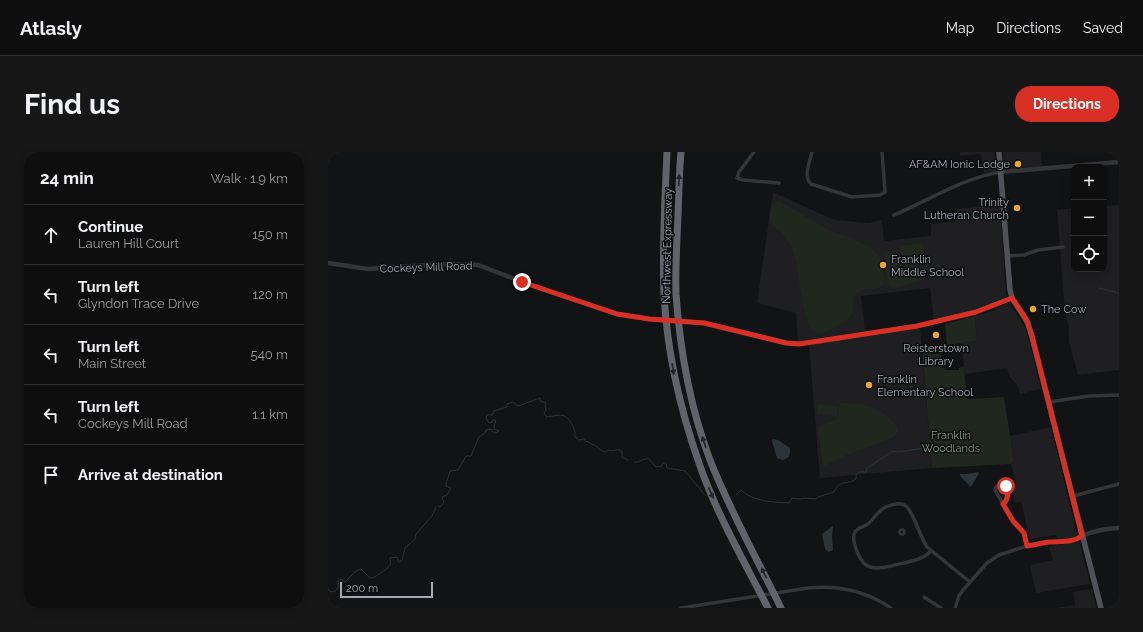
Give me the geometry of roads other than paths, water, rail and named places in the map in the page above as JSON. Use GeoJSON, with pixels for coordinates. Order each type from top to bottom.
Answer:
{"type":"FeatureCollection","features":[{"type":"Feature","properties":{"kind":"highway","name":"Northwest Expressway"},"geometry":{"type":"LineString","coordinates":[[667,152],[663,253],[665,310],[675,377],[699,464],[720,513],[768,608]]}},
{"type":"Feature","properties":{"kind":"highway","name":"Northwest Expressway"},"geometry":{"type":"LineString","coordinates":[[681,152],[676,249],[676,294],[679,332],[689,389],[710,459],[731,509],[781,608]]}},
{"type":"Feature","properties":{"kind":"main road"},"geometry":{"type":"LineString","coordinates":[[999,152],[1010,290],[1012,298],[1029,326],[1101,608]]}},
{"type":"Feature","properties":{"kind":"street"},"geometry":{"type":"LineString","coordinates":[[754,152],[739,172],[737,178],[743,180],[779,183]]}},
{"type":"Feature","properties":{"kind":"street"},"geometry":{"type":"LineString","coordinates":[[812,152],[807,176],[809,182],[854,197],[880,195],[885,192],[882,152]]}},
{"type":"Feature","properties":{"kind":"street"},"geometry":{"type":"LineString","coordinates":[[894,215],[983,175],[1001,172],[1119,162]]}},
{"type":"Feature","properties":{"kind":"street"},"geometry":{"type":"LineString","coordinates":[[1008,256],[1024,255],[1038,250],[1063,247]]}},
{"type":"Feature","properties":{"kind":"street","name":"Cockeys Mill Road"},"geometry":{"type":"LineString","coordinates":[[328,263],[368,269],[428,265],[478,265],[531,285],[617,314],[649,319],[704,323],[792,344],[817,342],[917,326],[976,312],[1012,298]]}},
{"type":"Feature","properties":{"kind":"street"},"geometry":{"type":"LineString","coordinates":[[1049,402],[1090,396],[1119,395]]}},
{"type":"Feature","properties":{"kind":"street"},"geometry":{"type":"LineString","coordinates":[[1003,504],[1006,502],[1007,497],[1006,486],[1002,484],[996,487],[995,490],[1003,504],[1013,521],[1024,533],[1027,546]]}},
{"type":"Feature","properties":{"kind":"street"},"geometry":{"type":"LineString","coordinates":[[1073,496],[1119,484]]}},
{"type":"Feature","properties":{"kind":"street"},"geometry":{"type":"LineString","coordinates":[[931,551],[921,558],[881,569],[872,568],[865,565],[860,560],[853,537],[856,530],[869,524],[882,509],[901,504],[908,508],[922,539],[931,551],[970,582]]}},
{"type":"Feature","properties":{"kind":"street"},"geometry":{"type":"LineString","coordinates":[[955,608],[961,593],[970,582],[994,557],[1004,552],[1049,542],[1067,542],[1088,533],[1119,528]]}},
{"type":"Feature","properties":{"kind":"street"},"geometry":{"type":"LineString","coordinates":[[681,608],[814,588],[837,588],[861,593],[891,608]]}},
{"type":"Feature","properties":{"kind":"street"},"geometry":{"type":"LineString","coordinates":[[924,597],[942,608]]}},
{"type":"Feature","properties":{"kind":"street"},"geometry":{"type":"LineString","coordinates":[[1112,608],[1119,606]]}},
{"type":"Feature","properties":{"kind":"waterway"},"geometry":{"type":"LineString","coordinates":[[1099,288],[1119,293]]}},
{"type":"Feature","properties":{"kind":"waterway"},"geometry":{"type":"LineString","coordinates":[[438,506],[440,507],[444,502],[442,497],[447,495],[451,488],[446,486],[450,471],[458,470],[466,456],[471,456],[479,437],[485,433],[486,430],[491,429],[495,433],[499,431],[494,429],[496,420],[489,423],[486,418],[487,415],[492,415],[494,411],[507,407],[507,404],[513,402],[518,406],[540,398],[540,401],[546,403],[546,410],[544,413],[546,417],[560,415],[566,417],[571,423],[575,431],[575,437],[578,440],[584,439],[605,452],[608,450],[620,450],[622,451],[622,457],[628,460]]}},
{"type":"Feature","properties":{"kind":"waterway"},"geometry":{"type":"LineString","coordinates":[[736,495],[741,490],[751,497],[758,499],[770,502],[789,503],[792,498],[816,499],[834,492],[839,485],[856,479],[856,474],[859,472],[866,472],[867,468],[893,451],[898,452],[924,448],[933,438]]}},
{"type":"Feature","properties":{"kind":"waterway"},"geometry":{"type":"LineString","coordinates":[[634,462],[649,459],[656,467],[662,466],[663,463],[666,463],[667,468],[685,471],[705,495]]}},
{"type":"Feature","properties":{"kind":"waterway"},"geometry":{"type":"LineString","coordinates":[[328,589],[331,592],[336,591],[338,588],[338,580],[341,579],[345,582],[356,571],[361,569],[370,578],[373,578],[389,566],[390,558],[397,557],[398,561],[400,562],[402,560],[405,548],[415,539],[416,534],[432,516],[436,507]]}},
{"type":"Feature","properties":{"kind":"place","name":"AF&AM Ionic Lodge"},"geometry":{"type":"Point","coordinates":[1018,164]}},
{"type":"Feature","properties":{"kind":"place","name":"Trinity Lutheran Church"},"geometry":{"type":"Point","coordinates":[1017,208]}},
{"type":"Feature","properties":{"kind":"place","name":"Franklin Middle School"},"geometry":{"type":"Point","coordinates":[883,265]}},
{"type":"Feature","properties":{"kind":"place","name":"The Cow"},"geometry":{"type":"Point","coordinates":[1033,309]}},
{"type":"Feature","properties":{"kind":"place","name":"Reisterstown Library"},"geometry":{"type":"Point","coordinates":[936,335]}},
{"type":"Feature","properties":{"kind":"place","name":"Franklin Elementary School"},"geometry":{"type":"Point","coordinates":[869,385]}},
{"type":"Feature","properties":{"kind":"park label","name":"Franklin Woodlands"},"geometry":{"type":"Point","coordinates":[951,441]}}]}
